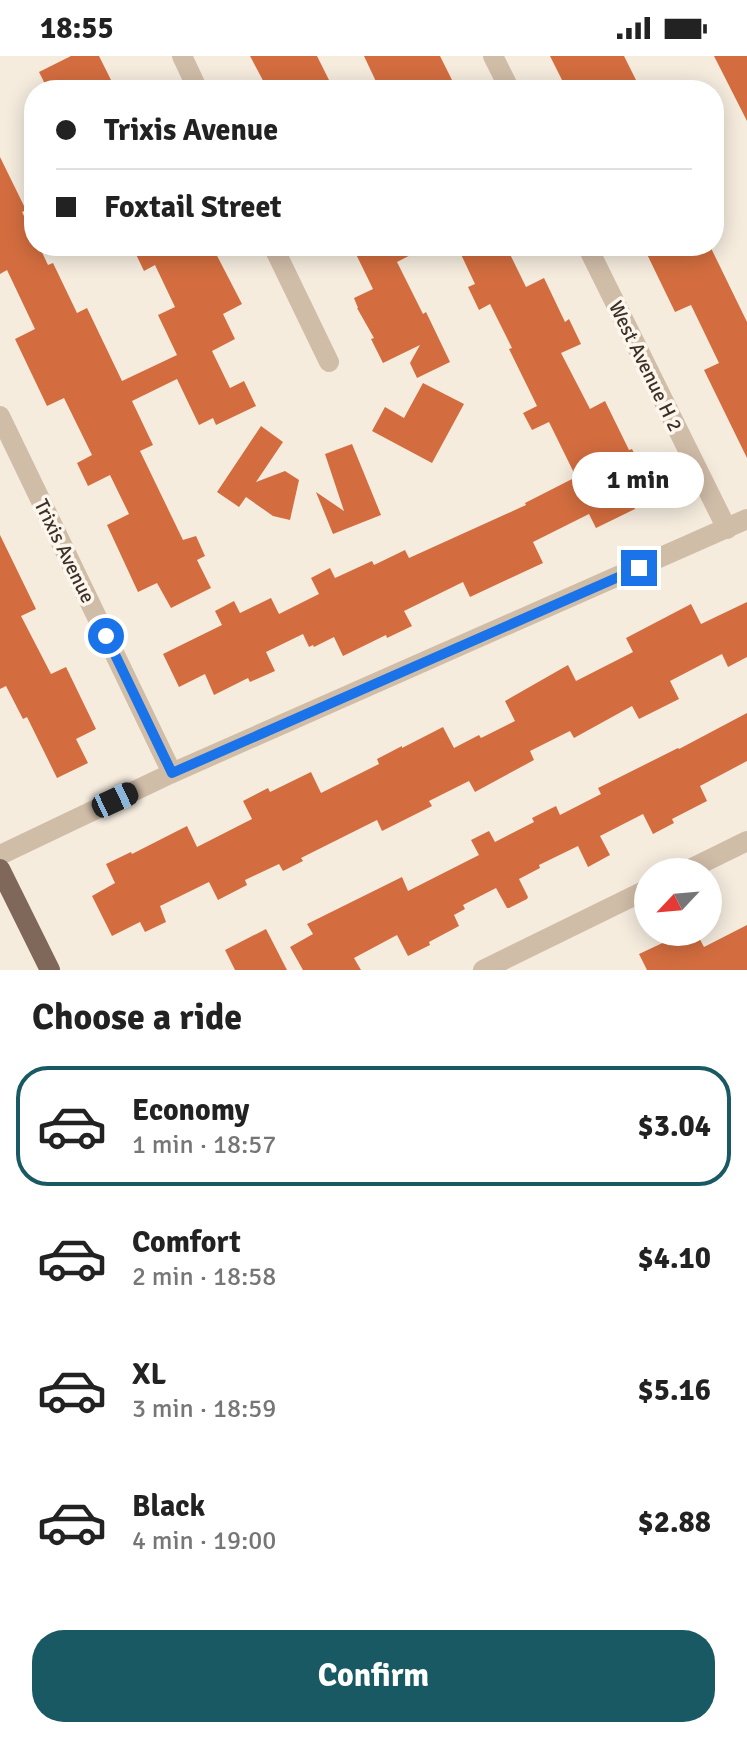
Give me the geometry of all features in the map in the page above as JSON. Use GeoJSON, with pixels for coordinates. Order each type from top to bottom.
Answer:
{"type":"FeatureCollection","features":[{"type":"Feature","properties":{"kind":"main road"},"geometry":{"type":"LineString","coordinates":[[0,869],[50,970]]}},
{"type":"Feature","properties":{"kind":"street"},"geometry":{"type":"LineString","coordinates":[[182,56],[193,80]]}},
{"type":"Feature","properties":{"kind":"street"},"geometry":{"type":"LineString","coordinates":[[493,56],[505,80]]}},
{"type":"Feature","properties":{"kind":"street"},"geometry":{"type":"LineString","coordinates":[[278,256],[329,362]]}},
{"type":"Feature","properties":{"kind":"street","name":"West Avenue H 2"},"geometry":{"type":"LineString","coordinates":[[592,256],[727,529]]}},
{"type":"Feature","properties":{"kind":"street","name":"Trixis Avenue"},"geometry":{"type":"LineString","coordinates":[[0,416],[172,773]]}},
{"type":"Feature","properties":{"kind":"street"},"geometry":{"type":"LineString","coordinates":[[0,855],[172,773],[747,519]]}},
{"type":"Feature","properties":{"kind":"street"},"geometry":{"type":"LineString","coordinates":[[712,858],[747,841]]}},
{"type":"Feature","properties":{"kind":"street"},"geometry":{"type":"LineString","coordinates":[[483,970],[634,896]]}},
{"type":"Feature","properties":{"kind":"building"},"geometry":{"type":"Polygon","coordinates":[[[71,56],[99,56],[111,80],[43,80],[39,72],[71,56]]]}},
{"type":"Feature","properties":{"kind":"building"},"geometry":{"type":"Polygon","coordinates":[[[250,56],[317,56],[329,80],[263,80],[250,56]]]}},
{"type":"Feature","properties":{"kind":"building"},"geometry":{"type":"Polygon","coordinates":[[[364,56],[440,56],[452,80],[375,80],[364,56]]]}},
{"type":"Feature","properties":{"kind":"building"},"geometry":{"type":"Polygon","coordinates":[[[550,56],[624,56],[636,80],[562,80],[550,56]]]}},
{"type":"Feature","properties":{"kind":"building"},"geometry":{"type":"Polygon","coordinates":[[[714,56],[747,56],[747,121],[714,56]]]}},
{"type":"Feature","properties":{"kind":"building"},"geometry":{"type":"Polygon","coordinates":[[[0,157],[24,206],[24,256],[44,256],[48,265],[53,263],[77,313],[87,308],[122,381],[177,355],[158,315],[175,307],[155,265],[144,271],[137,256],[217,256],[242,304],[223,314],[235,339],[212,351],[230,388],[244,381],[256,406],[216,425],[213,418],[199,425],[177,379],[132,401],[153,445],[140,451],[183,540],[196,536],[205,556],[197,560],[211,588],[171,608],[157,583],[138,592],[107,525],[129,514],[110,475],[88,486],[77,463],[92,455],[64,398],[47,406],[15,339],[35,329],[7,270],[0,274],[0,157]]]}},
{"type":"Feature","properties":{"kind":"building"},"geometry":{"type":"Polygon","coordinates":[[[357,256],[409,256],[397,262],[450,362],[417,378],[410,363],[420,345],[383,363],[354,298],[373,289],[357,256]]]}},
{"type":"Feature","properties":{"kind":"building"},"geometry":{"type":"Polygon","coordinates":[[[462,256],[511,256],[526,287],[544,278],[565,322],[569,319],[581,344],[561,353],[590,409],[605,401],[644,473],[624,483],[635,509],[596,528],[589,514],[533,542],[543,563],[470,597],[463,582],[404,611],[412,626],[343,656],[334,637],[309,647],[303,634],[266,652],[275,671],[250,682],[248,678],[214,695],[205,674],[179,687],[163,654],[222,625],[215,611],[234,601],[240,613],[271,598],[279,614],[319,594],[311,578],[330,568],[335,578],[372,561],[374,565],[405,550],[409,558],[526,505],[576,477],[549,422],[532,430],[523,413],[537,406],[490,304],[479,310],[468,287],[475,284],[462,256]]]}},
{"type":"Feature","properties":{"kind":"building"},"geometry":{"type":"Polygon","coordinates":[[[648,256],[715,256],[747,322],[747,458],[704,370],[719,363],[691,305],[675,312],[648,256]]]}},
{"type":"Feature","properties":{"kind":"building"},"geometry":{"type":"Polygon","coordinates":[[[423,383],[464,404],[432,463],[372,431],[385,407],[404,418],[423,383]]]}},
{"type":"Feature","properties":{"kind":"building"},"geometry":{"type":"Polygon","coordinates":[[[261,426],[283,442],[256,482],[285,471],[299,480],[290,520],[273,516],[246,497],[239,507],[217,492],[261,426]]]}},
{"type":"Feature","properties":{"kind":"building"},"geometry":{"type":"Polygon","coordinates":[[[352,444],[381,515],[333,534],[316,492],[344,511],[325,454],[352,444]]]}},
{"type":"Feature","properties":{"kind":"building"},"geometry":{"type":"Polygon","coordinates":[[[0,535],[36,609],[21,616],[51,674],[66,667],[96,729],[76,739],[88,763],[57,778],[27,717],[23,719],[6,686],[0,689],[0,535]]]}},
{"type":"Feature","properties":{"kind":"building"},"geometry":{"type":"Polygon","coordinates":[[[747,602],[747,657],[728,667],[722,654],[670,681],[679,699],[639,719],[632,706],[574,738],[570,731],[530,751],[534,760],[475,792],[469,781],[429,801],[432,806],[382,831],[377,820],[301,858],[303,861],[283,871],[279,864],[245,880],[247,885],[218,900],[209,882],[160,906],[166,922],[145,932],[140,922],[112,936],[92,896],[115,883],[106,864],[187,826],[197,847],[252,819],[243,801],[268,788],[270,792],[311,772],[321,793],[379,764],[377,759],[443,727],[454,748],[479,735],[481,738],[515,721],[505,701],[568,665],[576,681],[633,652],[626,638],[691,604],[701,624],[747,602]]]}},
{"type":"Feature","properties":{"kind":"building"},"geometry":{"type":"Polygon","coordinates":[[[747,713],[747,761],[700,786],[707,801],[672,819],[674,823],[653,834],[643,814],[600,836],[610,855],[588,867],[578,846],[539,865],[540,868],[519,879],[527,899],[507,908],[496,888],[463,905],[465,909],[454,915],[459,926],[429,942],[430,945],[408,956],[397,935],[354,958],[361,970],[303,970],[290,947],[313,934],[307,924],[402,877],[408,891],[479,855],[471,840],[489,831],[495,842],[534,822],[532,818],[556,806],[560,815],[601,794],[598,788],[747,713]]]}},
{"type":"Feature","properties":{"kind":"building"},"geometry":{"type":"Polygon","coordinates":[[[747,925],[747,970],[647,970],[639,954],[656,946],[722,946],[722,938],[747,925]]]}},
{"type":"Feature","properties":{"kind":"building"},"geometry":{"type":"Polygon","coordinates":[[[266,929],[287,970],[235,970],[225,950],[266,929]]]}},
{"type":"Feature","properties":{"kind":"route"},"geometry":{"type":"LineString","coordinates":[[106,636],[172,773],[639,568]]}}]}
